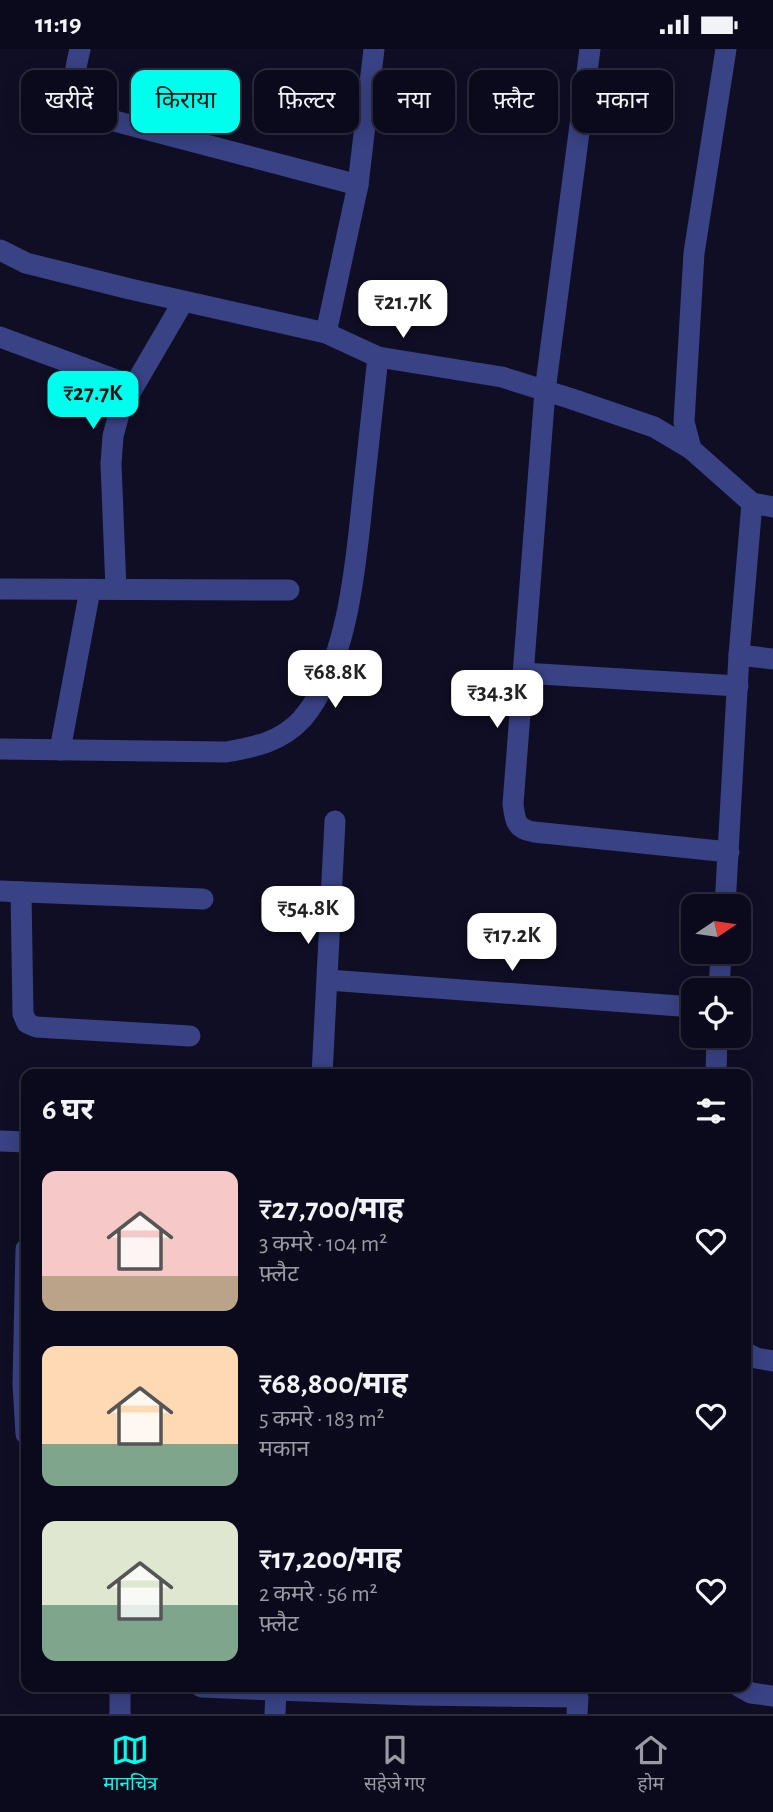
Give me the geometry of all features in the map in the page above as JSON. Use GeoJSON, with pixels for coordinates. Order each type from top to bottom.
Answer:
{"type":"FeatureCollection","features":[{"type":"Feature","properties":{"kind":"street"},"geometry":{"type":"LineString","coordinates":[[80,49],[74,73],[75,89],[88,110],[103,118],[358,185]]}},
{"type":"Feature","properties":{"kind":"street"},"geometry":{"type":"LineString","coordinates":[[326,333],[358,185],[374,49]]}},
{"type":"Feature","properties":{"kind":"street"},"geometry":{"type":"LineString","coordinates":[[590,49],[545,391],[513,804],[518,826],[524,830],[729,852]]}},
{"type":"Feature","properties":{"kind":"street"},"geometry":{"type":"LineString","coordinates":[[691,449],[684,422],[694,253],[726,49]]}},
{"type":"Feature","properties":{"kind":"street"},"geometry":{"type":"LineString","coordinates":[[0,250],[26,263],[183,302],[326,333],[378,357],[502,377],[654,427],[691,449],[752,502],[773,506]]}},
{"type":"Feature","properties":{"kind":"street"},"geometry":{"type":"LineString","coordinates":[[116,589],[111,464],[113,436],[120,410],[183,302]]}},
{"type":"Feature","properties":{"kind":"street"},"geometry":{"type":"LineString","coordinates":[[0,337],[133,386]]}},
{"type":"Feature","properties":{"kind":"street"},"geometry":{"type":"LineString","coordinates":[[0,749],[226,752],[259,747],[279,738],[301,720],[320,695],[333,662],[352,593],[378,357]]}},
{"type":"Feature","properties":{"kind":"street"},"geometry":{"type":"LineString","coordinates":[[726,894],[739,655],[752,502]]}},
{"type":"Feature","properties":{"kind":"street"},"geometry":{"type":"LineString","coordinates":[[0,589],[289,590]]}},
{"type":"Feature","properties":{"kind":"street"},"geometry":{"type":"LineString","coordinates":[[60,750],[90,590]]}},
{"type":"Feature","properties":{"kind":"street"},"geometry":{"type":"LineString","coordinates":[[739,655],[773,659]]}},
{"type":"Feature","properties":{"kind":"street"},"geometry":{"type":"LineString","coordinates":[[523,673],[738,685]]}},
{"type":"Feature","properties":{"kind":"street"},"geometry":{"type":"LineString","coordinates":[[322,1069],[335,821]]}},
{"type":"Feature","properties":{"kind":"street"},"geometry":{"type":"LineString","coordinates":[[190,1035],[36,1027],[27,1023],[23,1014],[10,891],[203,899]]}},
{"type":"Feature","properties":{"kind":"street"},"geometry":{"type":"LineString","coordinates":[[328,980],[681,1006]]}},
{"type":"Feature","properties":{"kind":"street"},"geometry":{"type":"LineString","coordinates":[[716,1069],[717,1048]]}},
{"type":"Feature","properties":{"kind":"street"},"geometry":{"type":"LineString","coordinates":[[0,1141],[21,1142]]}},
{"type":"Feature","properties":{"kind":"street"},"geometry":{"type":"LineString","coordinates":[[751,1356],[773,1361]]}},
{"type":"Feature","properties":{"kind":"street"},"geometry":{"type":"LineString","coordinates":[[120,1692],[120,1714]]}},
{"type":"Feature","properties":{"kind":"street"},"geometry":{"type":"LineString","coordinates":[[275,1714],[276,1692]]}},
{"type":"Feature","properties":{"kind":"street"},"geometry":{"type":"LineString","coordinates":[[360,1692],[414,1705],[445,1692]]}},
{"type":"Feature","properties":{"kind":"street"},"geometry":{"type":"LineString","coordinates":[[463,1692],[578,1699]]}},
{"type":"Feature","properties":{"kind":"street"},"geometry":{"type":"LineString","coordinates":[[749,1692],[773,1696]]}}]}
